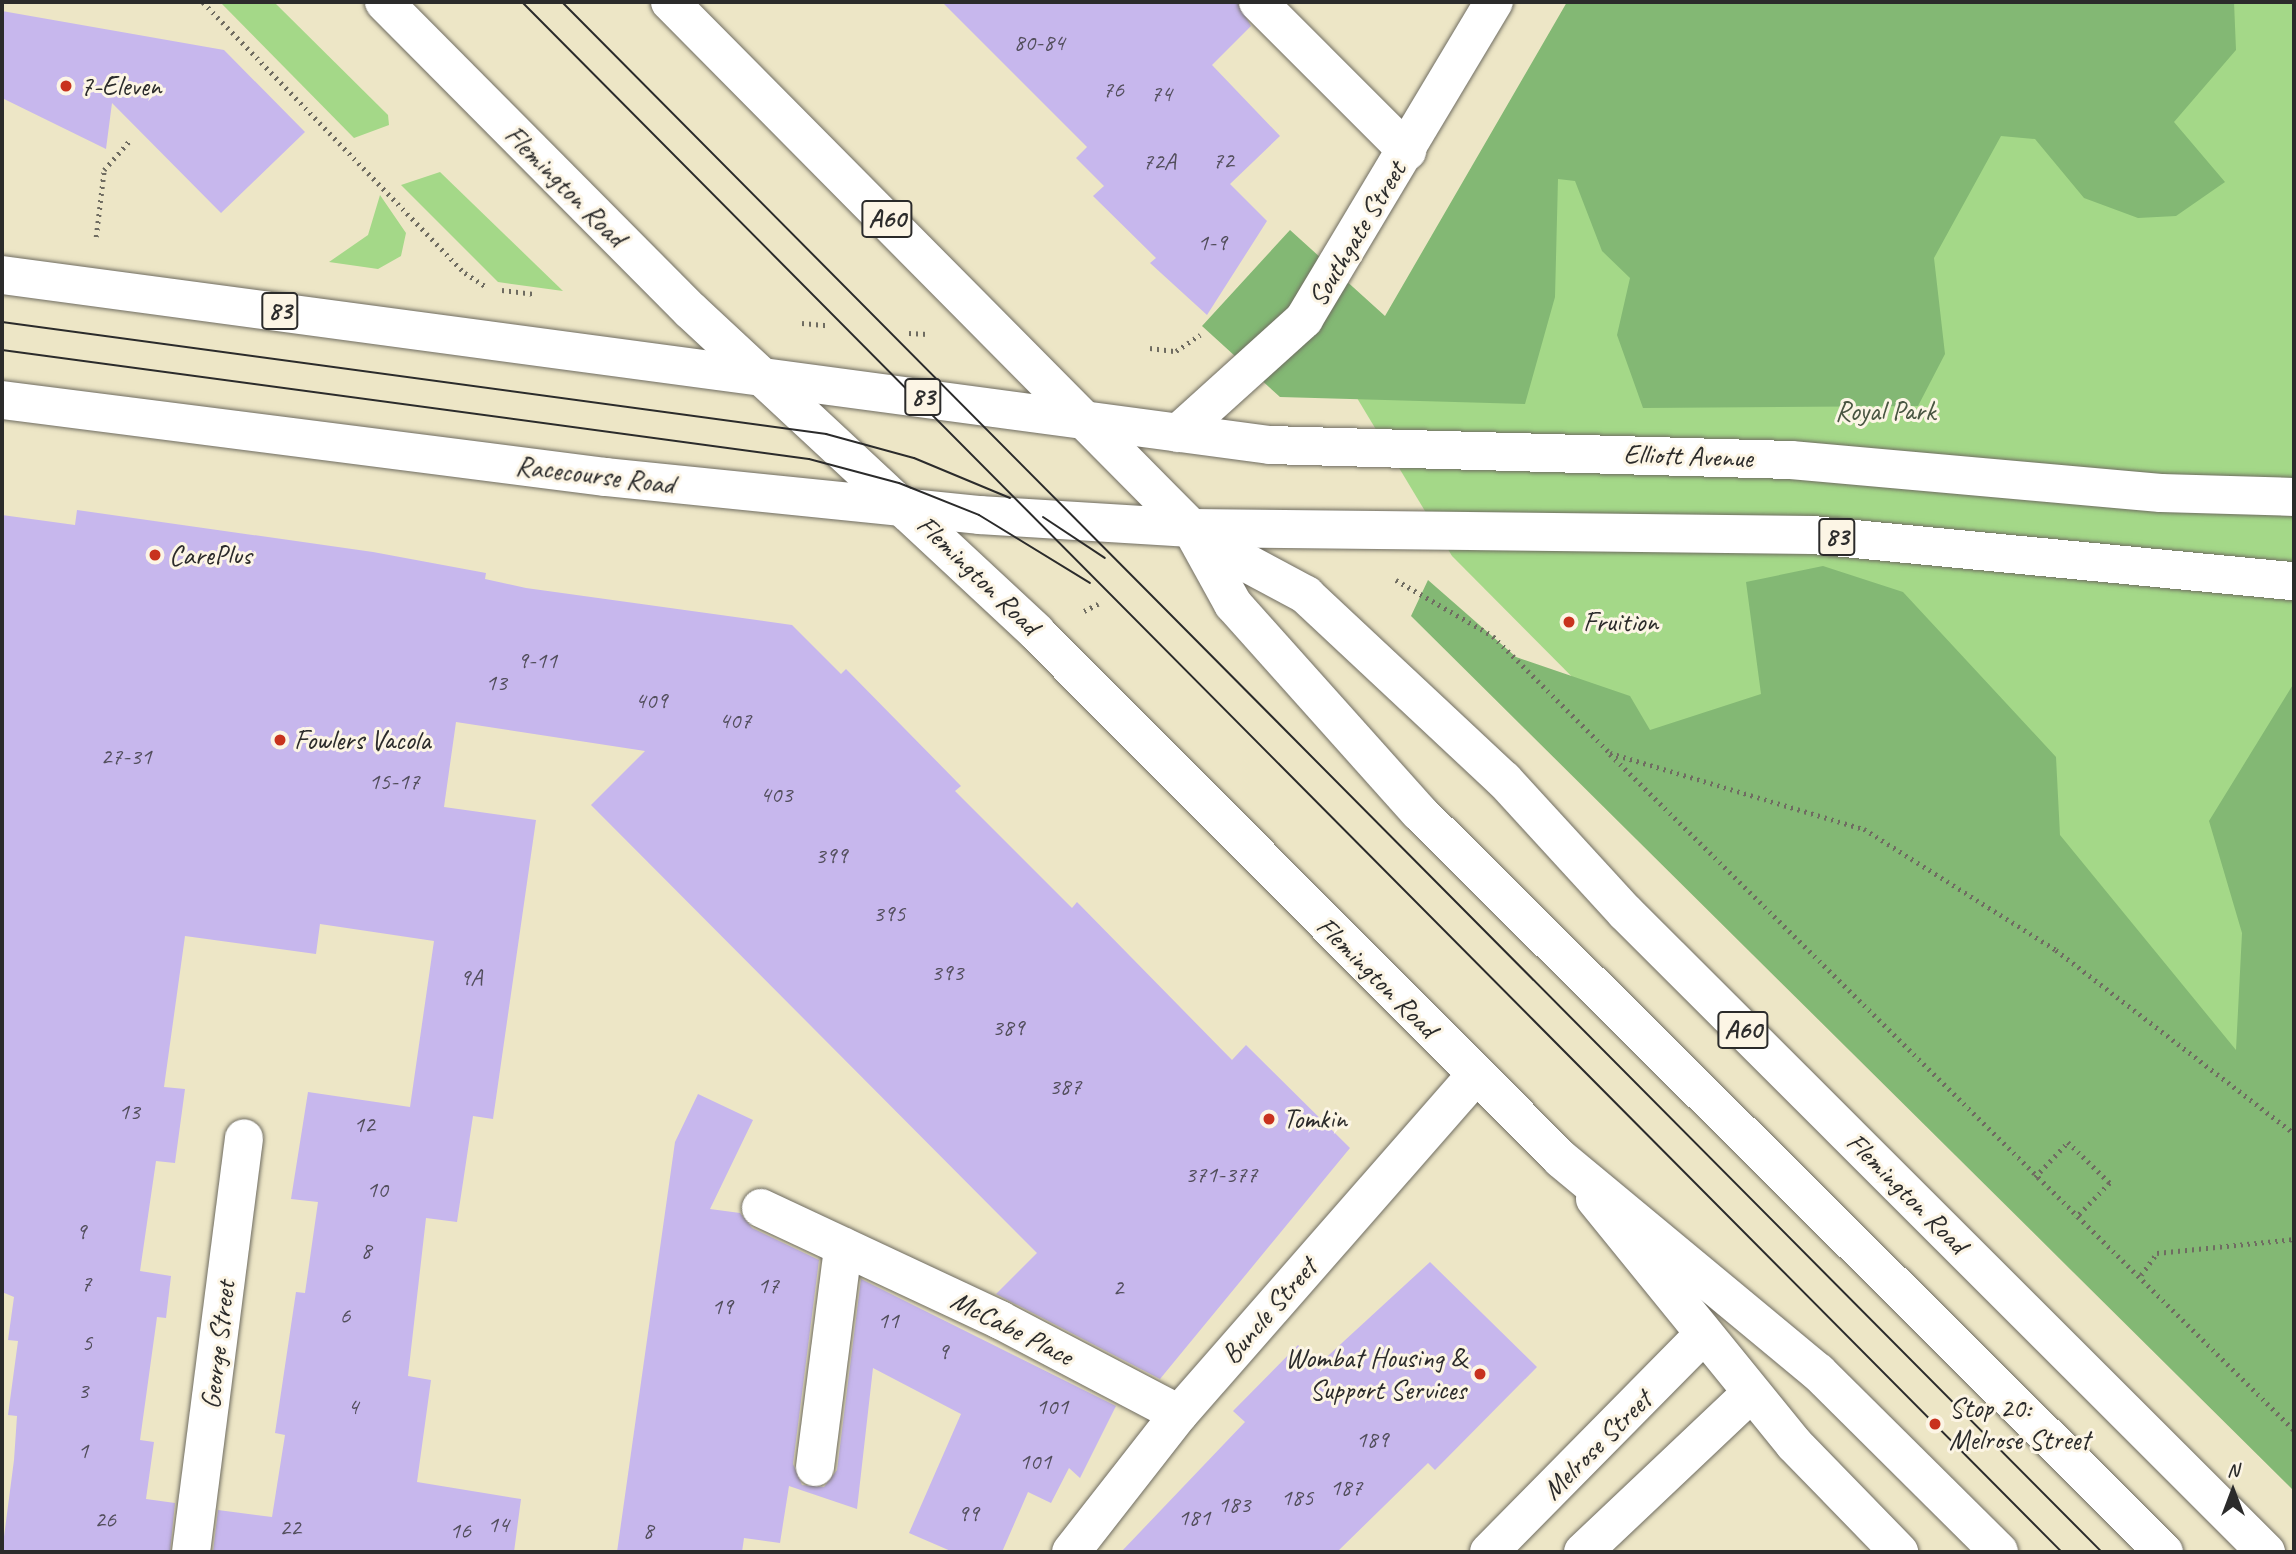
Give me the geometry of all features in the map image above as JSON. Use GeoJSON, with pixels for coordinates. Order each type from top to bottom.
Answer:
{"type":"FeatureCollection","features":[{"type":"Feature","properties":{"kind":"main road","name":"Flemington Road"},"geometry":{"type":"LineString","coordinates":[[384,2],[763,376],[911,510],[1561,1159],[1818,1372],[1999,1552]]}},
{"type":"Feature","properties":{"kind":"main road","name":"Flemington Road"},"geometry":{"type":"LineString","coordinates":[[670,2],[1194,533],[1233,604],[1419,812],[2164,1552]]}},
{"type":"Feature","properties":{"kind":"main road"},"geometry":{"type":"LineString","coordinates":[[1258,2],[1407,151]]}},
{"type":"Feature","properties":{"kind":"main road","name":"Southgate Street"},"geometry":{"type":"LineString","coordinates":[[1178,433],[1304,319],[1494,2]]}},
{"type":"Feature","properties":{"kind":"main road","name":"83"},"geometry":{"type":"LineString","coordinates":[[2,275],[1083,419]]}},
{"type":"Feature","properties":{"kind":"main road","name":"Racecourse Road"},"geometry":{"type":"LineString","coordinates":[[2,400],[911,510],[1194,533]]}},
{"type":"Feature","properties":{"kind":"main road","name":"Elliott Avenue"},"geometry":{"type":"LineString","coordinates":[[1083,419],[1270,444],[1894,466],[2161,493],[2294,497]]}},
{"type":"Feature","properties":{"kind":"main road","name":"Flemington Road"},"geometry":{"type":"LineString","coordinates":[[1194,533],[1306,595],[1504,780],[1625,912],[2266,1552]]}},
{"type":"Feature","properties":{"kind":"main road","name":"83"},"geometry":{"type":"LineString","coordinates":[[1194,533],[1813,536],[2294,581]]}},
{"type":"Feature","properties":{"kind":"main road","name":"Buncle Street"},"geometry":{"type":"LineString","coordinates":[[1071,1552],[1179,1414],[1475,1076]]}},
{"type":"Feature","properties":{"kind":"main road","name":"George Street"},"geometry":{"type":"LineString","coordinates":[[191,1552],[244,1138]]}},
{"type":"Feature","properties":{"kind":"main road","name":"Flemington Road"},"geometry":{"type":"LineString","coordinates":[[1561,1159],[1751,1393],[1899,1552]]}},
{"type":"Feature","properties":{"kind":"main road","name":"McCabe Place"},"geometry":{"type":"LineString","coordinates":[[761,1208],[1000,1320],[1179,1414]]}},
{"type":"Feature","properties":{"kind":"main road"},"geometry":{"type":"LineString","coordinates":[[815,1467],[843,1247]]}},
{"type":"Feature","properties":{"kind":"main road","name":"Melrose Street"},"geometry":{"type":"LineString","coordinates":[[1489,1552],[1703,1335]]}},
{"type":"Feature","properties":{"kind":"main road"},"geometry":{"type":"LineString","coordinates":[[1583,1552],[1751,1393]]}},
{"type":"Feature","properties":{"kind":"path"},"geometry":{"type":"LineString","coordinates":[[203,2],[465,273],[488,288]]}},
{"type":"Feature","properties":{"kind":"path"},"geometry":{"type":"LineString","coordinates":[[96,237],[104,170],[129,141]]}},
{"type":"Feature","properties":{"kind":"path"},"geometry":{"type":"LineString","coordinates":[[802,323],[827,325]]}},
{"type":"Feature","properties":{"kind":"path"},"geometry":{"type":"LineString","coordinates":[[909,333],[929,334]]}},
{"type":"Feature","properties":{"kind":"path"},"geometry":{"type":"LineString","coordinates":[[1150,348],[1176,351],[1200,335]]}},
{"type":"Feature","properties":{"kind":"path"},"geometry":{"type":"LineString","coordinates":[[1399,582],[1493,636],[2076,1218],[2141,1275],[2294,1430]]}},
{"type":"Feature","properties":{"kind":"path"},"geometry":{"type":"LineString","coordinates":[[1083,612],[1098,604]]}},
{"type":"Feature","properties":{"kind":"path"},"geometry":{"type":"LineString","coordinates":[[1609,753],[1864,829],[2056,950],[2294,1133]]}},
{"type":"Feature","properties":{"kind":"path"},"geometry":{"type":"LineString","coordinates":[[2035,1177],[2068,1142],[2110,1183],[2076,1218]]}},
{"type":"Feature","properties":{"kind":"path"},"geometry":{"type":"LineString","coordinates":[[2141,1275],[2157,1253],[2294,1239]]}},
{"type":"Feature","properties":{"kind":"green space"},"geometry":{"type":"Polygon","coordinates":[[[274,2],[388,115],[389,125],[354,138],[221,3],[274,2]]]}},
{"type":"Feature","properties":{"kind":"green space"},"geometry":{"type":"Polygon","coordinates":[[[1567,2],[2234,2],[2236,50],[2174,122],[2225,182],[2176,216],[2138,218],[2084,198],[2035,139],[2001,136],[1934,258],[1945,354],[1918,406],[1643,408],[1617,335],[1630,278],[1602,251],[1575,181],[1558,179],[1555,297],[1525,404],[1280,397],[1202,326],[1290,230],[1385,316],[1567,2]]]}},
{"type":"Feature","properties":{"kind":"green space","name":"Royal Park"},"geometry":{"type":"Polygon","coordinates":[[[1609,2],[2294,2],[2294,1403],[1452,556],[1351,388],[1609,2]]]}},
{"type":"Feature","properties":{"kind":"green space"},"geometry":{"type":"Polygon","coordinates":[[[440,172],[563,291],[498,282],[401,185],[440,172]]]}},
{"type":"Feature","properties":{"kind":"green space"},"geometry":{"type":"Polygon","coordinates":[[[380,195],[406,233],[401,256],[378,269],[329,262],[368,235],[380,195]]]}},
{"type":"Feature","properties":{"kind":"green space"},"geometry":{"type":"Polygon","coordinates":[[[1823,566],[1903,592],[2056,757],[2060,835],[2236,1050],[2242,933],[2209,821],[2294,683],[2294,1491],[1411,616],[1428,580],[1516,657],[1630,696],[1650,730],[1761,694],[1746,582],[1823,566]]]}},
{"type":"Feature","properties":{"kind":"building"},"geometry":{"type":"Polygon","coordinates":[[[942,2],[1237,2],[1251,26],[1212,65],[1280,136],[1230,184],[1267,221],[1207,315],[1150,263],[1156,258],[1093,196],[1104,186],[1076,158],[1087,147],[942,2]]]}},
{"type":"Feature","properties":{"kind":"building"},"geometry":{"type":"Polygon","coordinates":[[[2,11],[224,50],[305,132],[221,213],[112,103],[106,149],[2,98],[2,11]]]}},
{"type":"Feature","properties":{"kind":"building"},"geometry":{"type":"Polygon","coordinates":[[[77,510],[373,552],[486,573],[485,579],[526,588],[792,625],[841,674],[846,669],[961,786],[955,791],[1072,908],[1077,902],[1232,1060],[1246,1045],[1350,1148],[1160,1379],[996,1294],[1037,1253],[591,805],[645,751],[456,722],[444,807],[536,820],[493,1119],[473,1116],[457,1222],[426,1218],[408,1376],[431,1380],[417,1482],[521,1499],[514,1552],[213,1552],[218,1510],[272,1517],[285,1435],[275,1433],[296,1292],[305,1293],[318,1202],[291,1199],[308,1092],[410,1107],[434,941],[320,924],[316,954],[185,936],[164,1087],[185,1089],[175,1163],[156,1161],[140,1271],[171,1276],[166,1318],[157,1317],[140,1440],[154,1442],[146,1499],[175,1503],[170,1552],[2,1552],[14,1460],[17,1416],[8,1415],[18,1341],[8,1340],[14,1297],[2,1292],[2,515],[75,525],[77,510]]]}},
{"type":"Feature","properties":{"kind":"building"},"geometry":{"type":"Polygon","coordinates":[[[698,1094],[753,1120],[710,1209],[740,1213],[752,1228],[819,1260],[793,1464],[802,1485],[824,1487],[837,1470],[861,1279],[1116,1406],[1080,1478],[1069,1468],[1051,1503],[1028,1492],[1002,1552],[953,1552],[909,1533],[961,1414],[873,1368],[857,1509],[789,1486],[780,1543],[744,1538],[742,1552],[617,1552],[675,1142],[698,1094]]]}},
{"type":"Feature","properties":{"kind":"building"},"geometry":{"type":"Polygon","coordinates":[[[1430,1262],[1537,1367],[1435,1470],[1428,1463],[1337,1552],[1121,1552],[1245,1422],[1233,1411],[1298,1345],[1318,1365],[1430,1262]]]}},
{"type":"Feature","properties":{"kind":"tram line"},"geometry":{"type":"LineString","coordinates":[[522,2],[2062,1552]]}},
{"type":"Feature","properties":{"kind":"tram line"},"geometry":{"type":"LineString","coordinates":[[562,2],[2102,1552]]}},
{"type":"Feature","properties":{"kind":"tram line"},"geometry":{"type":"LineString","coordinates":[[2,322],[826,434],[914,458],[1010,498]]}},
{"type":"Feature","properties":{"kind":"tram line"},"geometry":{"type":"LineString","coordinates":[[2,350],[809,459],[899,483],[979,515],[1090,583]]}},
{"type":"Feature","properties":{"kind":"tram line"},"geometry":{"type":"LineString","coordinates":[[1043,517],[1105,558]]}},
{"type":"Feature","properties":{"kind":"place","name":"7-Eleven"},"geometry":{"type":"Point","coordinates":[66,86]}},
{"type":"Feature","properties":{"kind":"place","name":"CarePlus"},"geometry":{"type":"Point","coordinates":[155,555]}},
{"type":"Feature","properties":{"kind":"place","name":"Fruition"},"geometry":{"type":"Point","coordinates":[1569,622]}},
{"type":"Feature","properties":{"kind":"place","name":"Fowlers Vacola"},"geometry":{"type":"Point","coordinates":[280,740]}},
{"type":"Feature","properties":{"kind":"place","name":"Tomkin"},"geometry":{"type":"Point","coordinates":[1269,1119]}},
{"type":"Feature","properties":{"kind":"place","name":"Wombat Housing & Support Services"},"geometry":{"type":"Point","coordinates":[1480,1374]}},
{"type":"Feature","properties":{"kind":"place","name":"Stop 20: Melrose Street"},"geometry":{"type":"Point","coordinates":[1935,1424]}}]}
